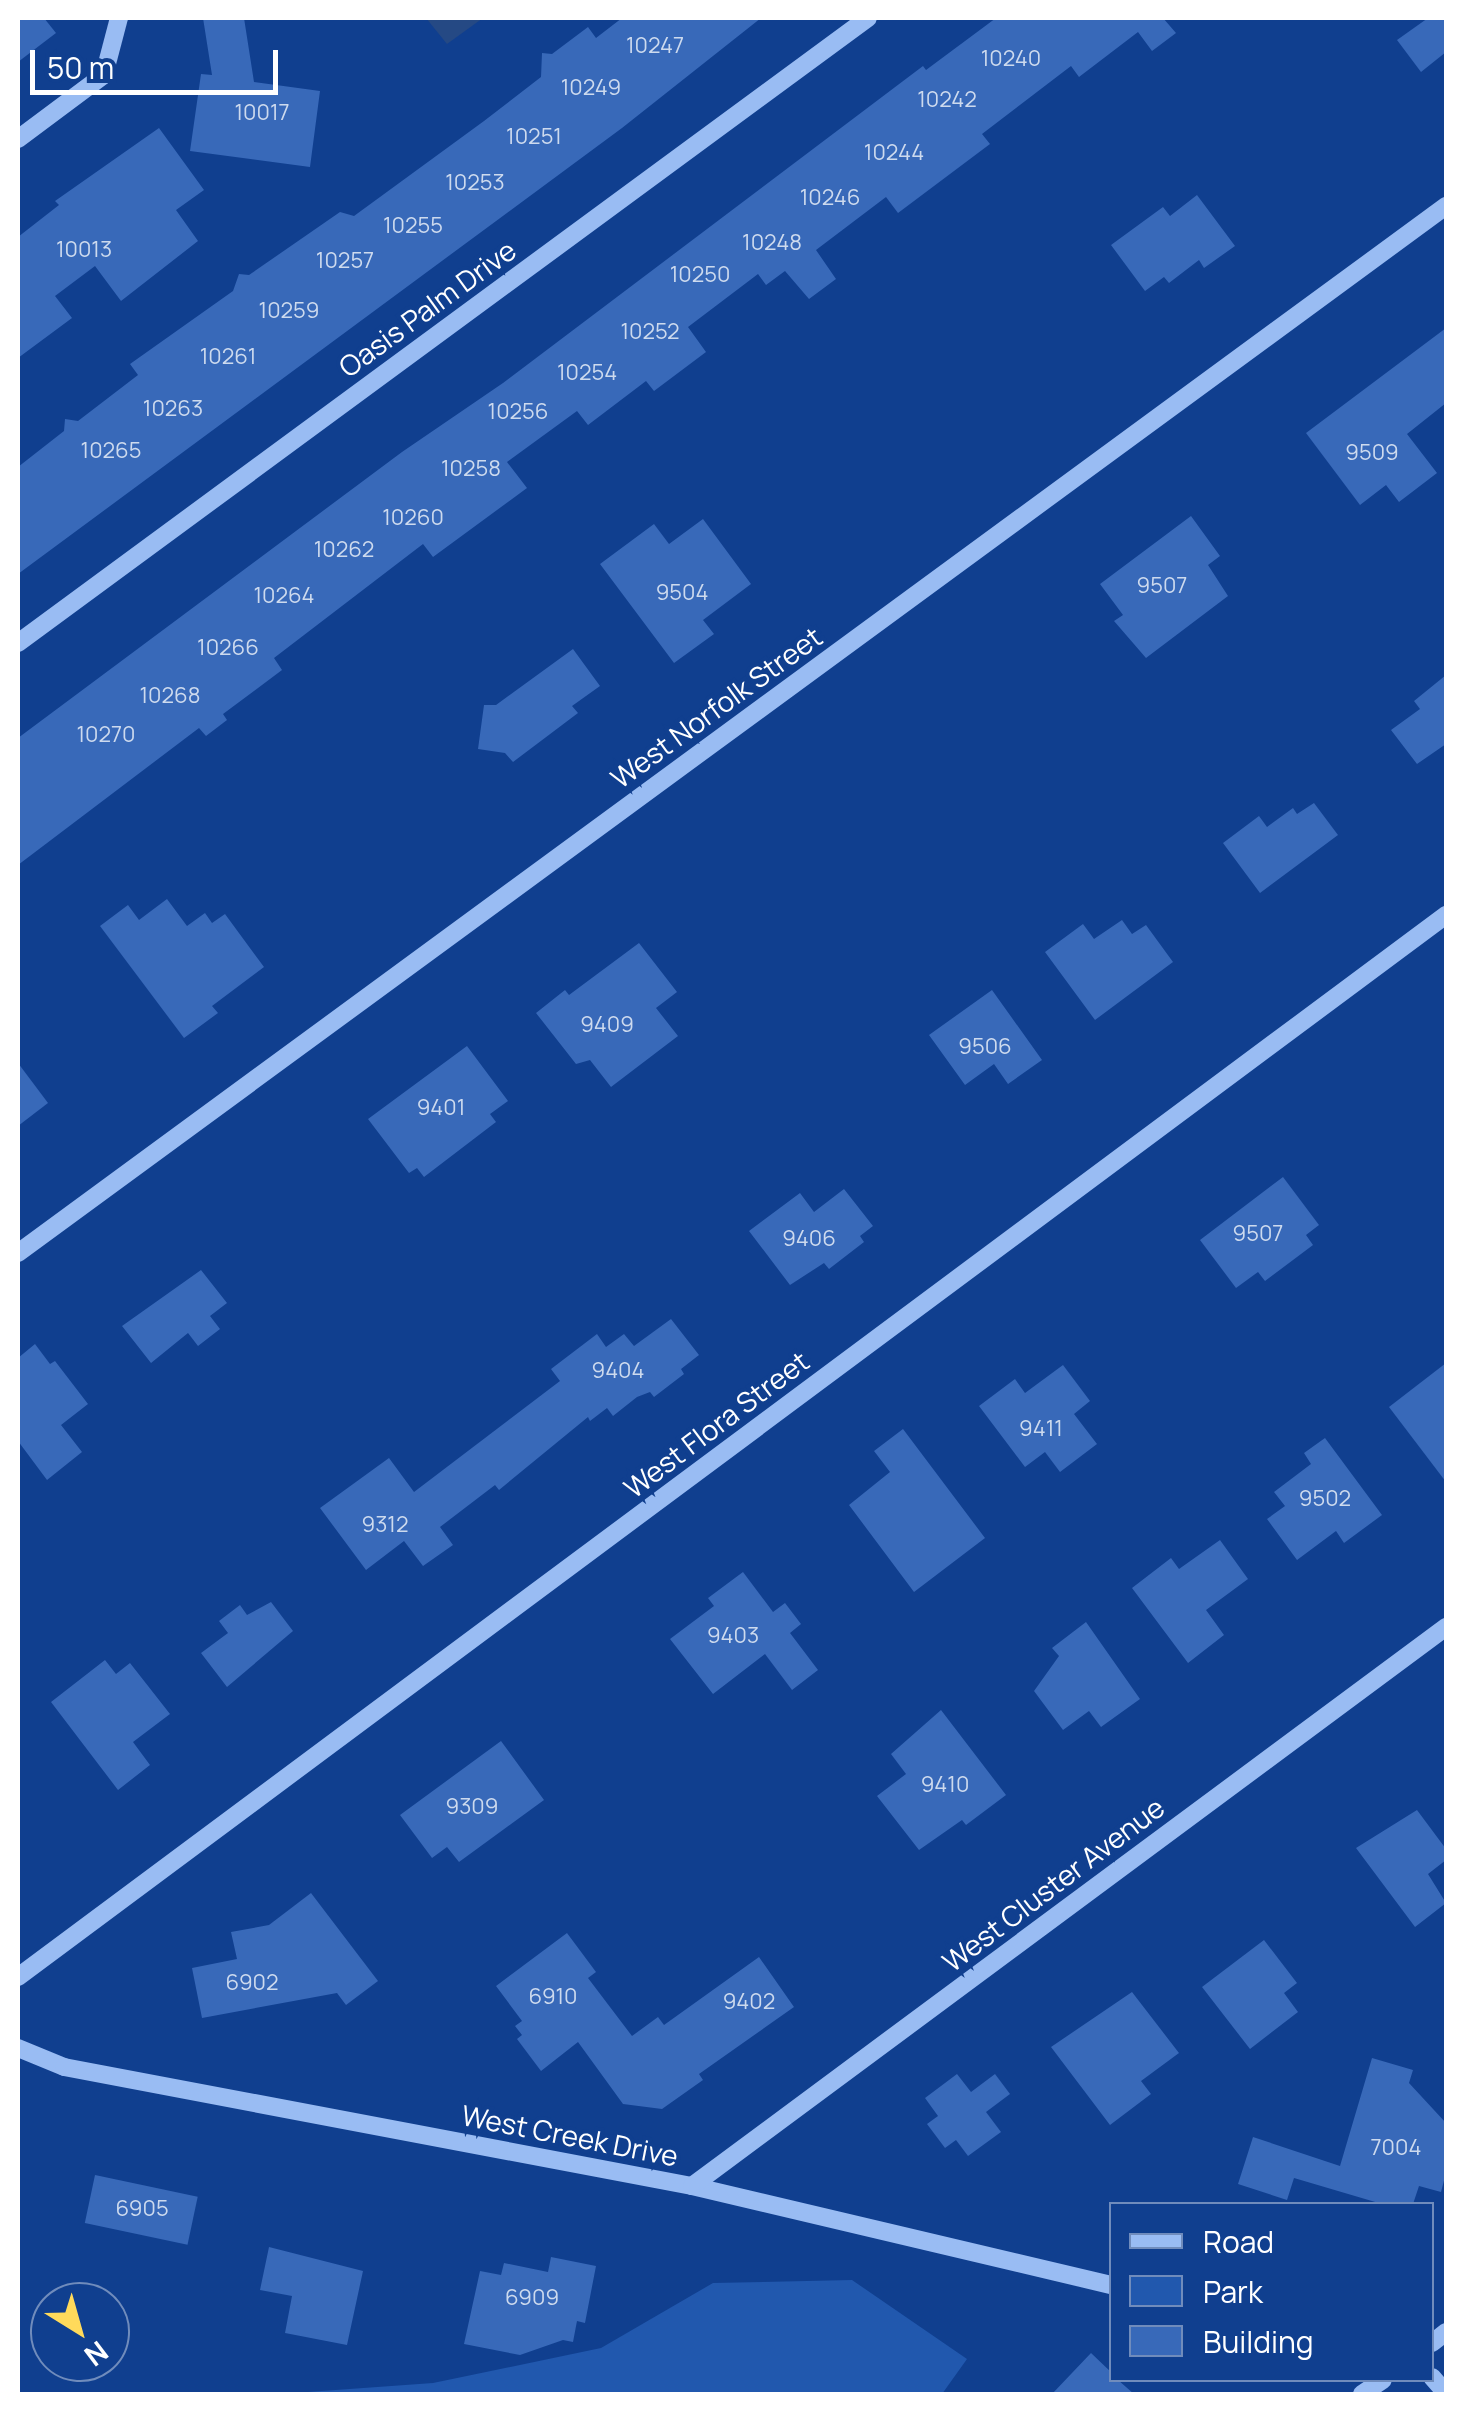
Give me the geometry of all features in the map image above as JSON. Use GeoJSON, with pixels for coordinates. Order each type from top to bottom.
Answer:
{"type":"FeatureCollection","features":[{"type":"Feature","properties":{"kind":"street"},"geometry":{"type":"LineString","coordinates":[[18,140],[104,75],[119,18]]}},
{"type":"Feature","properties":{"kind":"street","name":"Oasis Palm Drive"},"geometry":{"type":"LineString","coordinates":[[18,644],[868,18]]}},
{"type":"Feature","properties":{"kind":"street","name":"West Norfolk Street"},"geometry":{"type":"LineString","coordinates":[[18,1253],[1446,206]]}},
{"type":"Feature","properties":{"kind":"street","name":"West Flora Street"},"geometry":{"type":"LineString","coordinates":[[18,1978],[1446,915]]}},
{"type":"Feature","properties":{"kind":"street","name":"West Cluster Avenue"},"geometry":{"type":"LineString","coordinates":[[692,2186],[1446,1627]]}},
{"type":"Feature","properties":{"kind":"street","name":"West Creek Drive"},"geometry":{"type":"LineString","coordinates":[[18,2048],[64,2067],[692,2186],[1109,2285]]}},
{"type":"Feature","properties":{"kind":"green space"},"geometry":{"type":"Polygon","coordinates":[[[852,2280],[967,2359],[942,2394],[280,2394],[433,2383],[601,2348],[713,2283],[852,2280]]]}},
{"type":"Feature","properties":{"kind":"shaded area"},"geometry":{"type":"Polygon","coordinates":[[[426,18],[483,18],[447,44],[426,18]]]}},
{"type":"Feature","properties":{"kind":"building"},"geometry":{"type":"Polygon","coordinates":[[[18,18],[44,18],[56,33],[18,62],[18,18]]]}},
{"type":"Feature","properties":{"kind":"building"},"geometry":{"type":"Polygon","coordinates":[[[203,18],[244,18],[254,82],[320,91],[310,167],[190,151],[201,74],[212,75],[203,18]]]}},
{"type":"Feature","properties":{"kind":"building"},"geometry":{"type":"Polygon","coordinates":[[[622,18],[761,18],[622,128],[18,574],[18,467],[64,431],[65,419],[78,421],[138,375],[130,364],[233,291],[239,274],[249,275],[340,212],[354,216],[484,121],[541,77],[542,53],[552,54],[588,27],[596,38],[622,18]]]}},
{"type":"Feature","properties":{"kind":"building"},"geometry":{"type":"Polygon","coordinates":[[[996,18],[1163,18],[1176,33],[1152,51],[1138,32],[1079,77],[1071,66],[982,134],[990,144],[898,213],[886,197],[816,250],[836,279],[809,299],[785,271],[766,285],[758,274],[688,327],[706,352],[654,391],[646,381],[588,425],[577,411],[507,462],[527,488],[433,557],[423,544],[274,658],[282,670],[223,714],[227,720],[206,736],[199,728],[18,865],[18,738],[402,452],[503,383],[923,66],[926,70],[996,18]]]}},
{"type":"Feature","properties":{"kind":"building"},"geometry":{"type":"Polygon","coordinates":[[[1428,18],[1446,18],[1446,52],[1421,72],[1397,40],[1428,18]]]}},
{"type":"Feature","properties":{"kind":"building"},"geometry":{"type":"Polygon","coordinates":[[[159,128],[204,190],[176,210],[198,241],[121,301],[95,266],[55,296],[72,318],[18,358],[18,237],[59,205],[55,201],[159,128]]]}},
{"type":"Feature","properties":{"kind":"building"},"geometry":{"type":"Polygon","coordinates":[[[1197,195],[1235,246],[1204,268],[1199,260],[1169,283],[1164,277],[1145,291],[1111,245],[1163,207],[1170,216],[1197,195]]]}},
{"type":"Feature","properties":{"kind":"building"},"geometry":{"type":"Polygon","coordinates":[[[1446,328],[1446,403],[1407,434],[1437,473],[1399,502],[1386,485],[1360,505],[1306,433],[1446,328]]]}},
{"type":"Feature","properties":{"kind":"building"},"geometry":{"type":"Polygon","coordinates":[[[1191,516],[1220,556],[1208,565],[1228,596],[1146,658],[1114,621],[1123,615],[1100,584],[1191,516]]]}},
{"type":"Feature","properties":{"kind":"building"},"geometry":{"type":"Polygon","coordinates":[[[703,519],[751,584],[703,620],[714,634],[674,663],[600,564],[654,524],[669,544],[703,519]]]}},
{"type":"Feature","properties":{"kind":"building"},"geometry":{"type":"Polygon","coordinates":[[[573,649],[600,686],[572,706],[578,713],[513,762],[505,753],[478,749],[484,705],[496,705],[573,649]]]}},
{"type":"Feature","properties":{"kind":"building"},"geometry":{"type":"Polygon","coordinates":[[[1446,675],[1446,744],[1417,764],[1391,730],[1420,709],[1414,701],[1446,675]]]}},
{"type":"Feature","properties":{"kind":"building"},"geometry":{"type":"Polygon","coordinates":[[[1314,803],[1338,835],[1260,893],[1223,843],[1259,816],[1267,827],[1293,808],[1297,814],[1314,803]]]}},
{"type":"Feature","properties":{"kind":"building"},"geometry":{"type":"Polygon","coordinates":[[[167,899],[187,926],[205,913],[212,923],[225,914],[264,967],[212,1006],[218,1013],[184,1038],[100,926],[128,905],[139,920],[167,899]]]}},
{"type":"Feature","properties":{"kind":"building"},"geometry":{"type":"Polygon","coordinates":[[[1122,920],[1132,934],[1146,925],[1173,962],[1095,1020],[1045,952],[1083,924],[1094,939],[1122,920]]]}},
{"type":"Feature","properties":{"kind":"building"},"geometry":{"type":"Polygon","coordinates":[[[639,943],[677,992],[656,1008],[678,1036],[611,1087],[590,1060],[576,1064],[536,1013],[565,990],[569,995],[639,943]]]}},
{"type":"Feature","properties":{"kind":"building"},"geometry":{"type":"Polygon","coordinates":[[[992,990],[1042,1060],[1008,1084],[994,1064],[965,1085],[929,1035],[992,990]]]}},
{"type":"Feature","properties":{"kind":"building"},"geometry":{"type":"Polygon","coordinates":[[[467,1046],[508,1101],[490,1114],[496,1122],[424,1177],[417,1168],[409,1173],[368,1119],[467,1046]]]}},
{"type":"Feature","properties":{"kind":"building"},"geometry":{"type":"Polygon","coordinates":[[[18,1063],[48,1103],[18,1126],[18,1063]]]}},
{"type":"Feature","properties":{"kind":"building"},"geometry":{"type":"Polygon","coordinates":[[[1283,1177],[1319,1225],[1306,1235],[1313,1245],[1265,1281],[1258,1272],[1236,1288],[1200,1240],[1283,1177]]]}},
{"type":"Feature","properties":{"kind":"building"},"geometry":{"type":"Polygon","coordinates":[[[844,1189],[873,1226],[860,1236],[864,1242],[829,1269],[824,1263],[790,1285],[749,1231],[800,1193],[814,1212],[844,1189]]]}},
{"type":"Feature","properties":{"kind":"building"},"geometry":{"type":"Polygon","coordinates":[[[201,1270],[227,1303],[210,1316],[220,1329],[198,1346],[188,1333],[151,1363],[122,1326],[201,1270]]]}},
{"type":"Feature","properties":{"kind":"building"},"geometry":{"type":"Polygon","coordinates":[[[671,1319],[699,1355],[681,1369],[684,1374],[654,1397],[650,1392],[637,1397],[613,1416],[607,1408],[590,1421],[588,1417],[499,1490],[495,1485],[440,1527],[453,1545],[423,1566],[404,1541],[366,1570],[320,1508],[389,1458],[414,1492],[560,1381],[551,1369],[597,1334],[606,1347],[624,1334],[634,1346],[671,1319]]]}},
{"type":"Feature","properties":{"kind":"building"},"geometry":{"type":"Polygon","coordinates":[[[35,1344],[50,1364],[55,1361],[88,1404],[61,1425],[82,1452],[47,1480],[18,1441],[18,1358],[35,1344]]]}},
{"type":"Feature","properties":{"kind":"building"},"geometry":{"type":"Polygon","coordinates":[[[1446,1363],[1446,1482],[1389,1407],[1446,1363]]]}},
{"type":"Feature","properties":{"kind":"building"},"geometry":{"type":"Polygon","coordinates":[[[1063,1365],[1090,1401],[1074,1414],[1097,1444],[1060,1472],[1045,1452],[1025,1467],[979,1406],[1015,1379],[1025,1393],[1063,1365]]]}},
{"type":"Feature","properties":{"kind":"building"},"geometry":{"type":"Polygon","coordinates":[[[903,1429],[985,1538],[914,1592],[849,1505],[890,1472],[874,1451],[903,1429]]]}},
{"type":"Feature","properties":{"kind":"building"},"geometry":{"type":"Polygon","coordinates":[[[1325,1438],[1382,1515],[1344,1543],[1336,1531],[1297,1560],[1267,1519],[1285,1506],[1274,1492],[1311,1464],[1304,1453],[1325,1438]]]}},
{"type":"Feature","properties":{"kind":"building"},"geometry":{"type":"Polygon","coordinates":[[[1220,1540],[1248,1579],[1206,1610],[1224,1635],[1188,1663],[1132,1588],[1171,1558],[1179,1569],[1220,1540]]]}},
{"type":"Feature","properties":{"kind":"building"},"geometry":{"type":"Polygon","coordinates":[[[743,1572],[773,1612],[785,1603],[801,1624],[790,1633],[818,1670],[792,1690],[765,1654],[713,1694],[670,1639],[714,1606],[708,1598],[743,1572]]]}},
{"type":"Feature","properties":{"kind":"building"},"geometry":{"type":"Polygon","coordinates":[[[271,1602],[293,1631],[227,1687],[201,1653],[228,1633],[219,1621],[240,1605],[247,1615],[271,1602]]]}},
{"type":"Feature","properties":{"kind":"building"},"geometry":{"type":"Polygon","coordinates":[[[1086,1622],[1140,1699],[1101,1727],[1089,1711],[1063,1730],[1034,1691],[1059,1656],[1052,1648],[1086,1622]]]}},
{"type":"Feature","properties":{"kind":"building"},"geometry":{"type":"Polygon","coordinates":[[[105,1660],[116,1674],[130,1663],[170,1714],[133,1742],[150,1765],[118,1790],[51,1702],[105,1660]]]}},
{"type":"Feature","properties":{"kind":"building"},"geometry":{"type":"Polygon","coordinates":[[[941,1710],[1006,1795],[966,1825],[962,1820],[919,1850],[877,1796],[906,1774],[891,1754],[941,1710]]]}},
{"type":"Feature","properties":{"kind":"building"},"geometry":{"type":"Polygon","coordinates":[[[501,1741],[544,1800],[459,1862],[447,1847],[432,1858],[400,1815],[501,1741]]]}},
{"type":"Feature","properties":{"kind":"building"},"geometry":{"type":"Polygon","coordinates":[[[1417,1810],[1446,1849],[1446,1860],[1428,1874],[1446,1903],[1415,1927],[1356,1848],[1417,1810]]]}},
{"type":"Feature","properties":{"kind":"building"},"geometry":{"type":"Polygon","coordinates":[[[311,1893],[378,1981],[346,2005],[337,1993],[202,2018],[192,1968],[237,1959],[231,1932],[269,1925],[311,1893]]]}},
{"type":"Feature","properties":{"kind":"building"},"geometry":{"type":"Polygon","coordinates":[[[567,1933],[596,1972],[588,1978],[632,2036],[658,2017],[664,2025],[759,1957],[794,2007],[699,2074],[703,2080],[662,2109],[623,2104],[578,2042],[541,2071],[517,2039],[522,2035],[515,2026],[522,2021],[496,1986],[567,1933]]]}},
{"type":"Feature","properties":{"kind":"building"},"geometry":{"type":"Polygon","coordinates":[[[1264,1940],[1297,1983],[1284,1993],[1298,2012],[1250,2049],[1202,1987],[1264,1940]]]}},
{"type":"Feature","properties":{"kind":"building"},"geometry":{"type":"Polygon","coordinates":[[[1132,1992],[1179,2053],[1141,2081],[1151,2094],[1110,2125],[1051,2047],[1132,1992]]]}},
{"type":"Feature","properties":{"kind":"building"},"geometry":{"type":"Polygon","coordinates":[[[1372,2058],[1413,2070],[1409,2083],[1446,2123],[1446,2173],[1441,2192],[1419,2186],[1414,2202],[1375,2202],[1294,2178],[1287,2200],[1238,2184],[1253,2137],[1340,2166],[1372,2058]]]}},
{"type":"Feature","properties":{"kind":"building"},"geometry":{"type":"Polygon","coordinates":[[[957,2074],[971,2092],[995,2074],[1010,2094],[986,2112],[1001,2132],[968,2156],[956,2140],[945,2148],[927,2124],[938,2116],[925,2098],[957,2074]]]}},
{"type":"Feature","properties":{"kind":"building"},"geometry":{"type":"Polygon","coordinates":[[[95,2175],[198,2197],[188,2245],[85,2223],[95,2175]]]}},
{"type":"Feature","properties":{"kind":"building"},"geometry":{"type":"Polygon","coordinates":[[[269,2247],[363,2271],[347,2345],[285,2333],[292,2296],[260,2290],[269,2247]]]}},
{"type":"Feature","properties":{"kind":"building"},"geometry":{"type":"Polygon","coordinates":[[[551,2257],[596,2266],[585,2323],[577,2321],[573,2342],[563,2340],[520,2355],[464,2344],[480,2271],[501,2275],[504,2263],[548,2272],[551,2257]]]}},
{"type":"Feature","properties":{"kind":"building"},"geometry":{"type":"Polygon","coordinates":[[[1091,2353],[1109,2370],[1109,2382],[1120,2382],[1134,2394],[1052,2394],[1091,2353]]]}}]}
